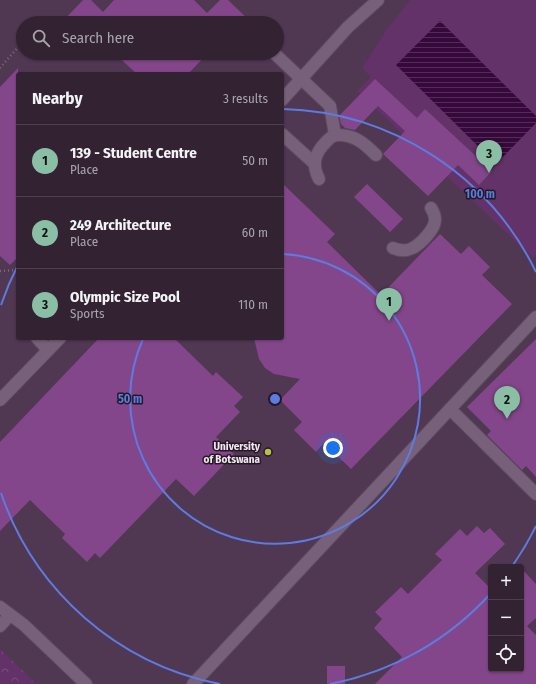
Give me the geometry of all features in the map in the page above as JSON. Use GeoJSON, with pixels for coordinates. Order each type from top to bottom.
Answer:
{"type":"FeatureCollection","features":[{"type":"Feature","properties":{"kind":"lane"},"geometry":{"type":"LineString","coordinates":[[284,98],[348,27],[378,0]]}},
{"type":"Feature","properties":{"kind":"lane"},"geometry":{"type":"LineString","coordinates":[[282,60],[330,106],[336,135]]}},
{"type":"Feature","properties":{"kind":"lane"},"geometry":{"type":"LineString","coordinates":[[319,179],[316,174],[315,164],[318,151],[332,136],[336,135],[355,138],[363,142],[376,155]]}},
{"type":"Feature","properties":{"kind":"lane"},"geometry":{"type":"LineString","coordinates":[[284,136],[315,164]]}},
{"type":"Feature","properties":{"kind":"lane"},"geometry":{"type":"LineString","coordinates":[[392,248],[403,251],[417,247],[433,230],[435,214],[431,208]]}},
{"type":"Feature","properties":{"kind":"lane"},"geometry":{"type":"LineString","coordinates":[[192,684],[536,317]]}},
{"type":"Feature","properties":{"kind":"lane"},"geometry":{"type":"LineString","coordinates":[[38,340],[48,350]]}},
{"type":"Feature","properties":{"kind":"lane"},"geometry":{"type":"LineString","coordinates":[[0,400],[58,340]]}},
{"type":"Feature","properties":{"kind":"lane"},"geometry":{"type":"LineString","coordinates":[[450,409],[536,494]]}},
{"type":"Feature","properties":{"kind":"lane"},"geometry":{"type":"LineString","coordinates":[[0,607],[24,625],[86,684]]}},
{"type":"Feature","properties":{"kind":"lane"},"geometry":{"type":"LineString","coordinates":[[0,626],[10,615]]}},
{"type":"Feature","properties":{"kind":"path"},"geometry":{"type":"LineString","coordinates":[[0,68],[16,50]]}},
{"type":"Feature","properties":{"kind":"path"},"geometry":{"type":"LineString","coordinates":[[0,271],[16,270]]}},
{"type":"Feature","properties":{"kind":"shaded area","name":"University of Botswana"},"geometry":{"type":"Polygon","coordinates":[[[0,0],[536,0],[536,684],[0,684],[0,0]]]}},
{"type":"Feature","properties":{"kind":"shaded area"},"geometry":{"type":"Polygon","coordinates":[[[440,21],[536,116],[536,123],[496,164],[396,65],[440,21]]]}},
{"type":"Feature","properties":{"kind":"green space"},"geometry":{"type":"Polygon","coordinates":[[[410,0],[536,0],[536,255],[533,258],[357,91],[371,77],[362,68],[387,29],[410,0]]]}},
{"type":"Feature","properties":{"kind":"green space"},"geometry":{"type":"Polygon","coordinates":[[[0,649],[37,684],[0,684],[0,649]]]}},
{"type":"Feature","properties":{"kind":"building"},"geometry":{"type":"Polygon","coordinates":[[[83,0],[91,0],[103,12],[114,0],[194,0],[207,13],[220,0],[228,0],[245,16],[68,16],[83,0]]]}},
{"type":"Feature","properties":{"kind":"building"},"geometry":{"type":"Polygon","coordinates":[[[122,60],[201,60],[190,72],[135,72],[122,60]]]}},
{"type":"Feature","properties":{"kind":"building"},"geometry":{"type":"Polygon","coordinates":[[[18,68],[18,72],[16,72],[16,259],[10,265],[0,256],[0,87],[18,68]]]}},
{"type":"Feature","properties":{"kind":"building"},"geometry":{"type":"Polygon","coordinates":[[[375,79],[417,118],[425,109],[492,171],[479,185],[458,165],[428,196],[383,154],[405,131],[378,106],[355,130],[345,128],[341,124],[339,116],[375,79]]]}},
{"type":"Feature","properties":{"kind":"building"},"geometry":{"type":"Polygon","coordinates":[[[367,184],[403,219],[390,232],[354,197],[367,184]]]}},
{"type":"Feature","properties":{"kind":"building"},"geometry":{"type":"Polygon","coordinates":[[[284,185],[335,234],[327,242],[381,295],[440,234],[461,254],[469,246],[490,267],[482,275],[512,304],[351,469],[324,443],[316,452],[294,430],[302,422],[280,400],[300,379],[274,374],[265,368],[259,359],[254,340],[284,340],[284,185]]]}},
{"type":"Feature","properties":{"kind":"building"},"geometry":{"type":"Polygon","coordinates":[[[536,339],[536,477],[526,466],[522,470],[487,435],[491,431],[467,407],[536,339]]]}},
{"type":"Feature","properties":{"kind":"building"},"geometry":{"type":"Polygon","coordinates":[[[97,340],[176,340],[213,376],[216,372],[243,397],[234,406],[240,412],[216,437],[234,454],[194,496],[176,479],[100,558],[95,553],[87,562],[62,538],[65,534],[30,500],[0,531],[0,442],[97,340]]]}},
{"type":"Feature","properties":{"kind":"building"},"geometry":{"type":"Polygon","coordinates":[[[477,526],[484,533],[490,528],[505,544],[475,573],[488,586],[488,672],[524,672],[524,571],[536,584],[536,618],[527,626],[536,635],[536,684],[375,684],[402,657],[374,628],[382,619],[375,612],[401,587],[408,594],[442,560],[435,554],[460,529],[467,536],[477,526]]]}},
{"type":"Feature","properties":{"kind":"building"},"geometry":{"type":"Polygon","coordinates":[[[327,666],[345,666],[345,684],[327,684],[327,666]]]}},
{"type":"Feature","properties":{"kind":"place","name":"Olympic Size Pool"},"geometry":{"type":"Point","coordinates":[489,173]}},
{"type":"Feature","properties":{"kind":"place","name":"139 - Student Centre"},"geometry":{"type":"Point","coordinates":[389,321]}},
{"type":"Feature","properties":{"kind":"place","name":"249 Architecture"},"geometry":{"type":"Point","coordinates":[507,419]}},
{"type":"Feature","properties":{"kind":"place","name":"University of Botswana"},"geometry":{"type":"Point","coordinates":[268,452]}}]}
